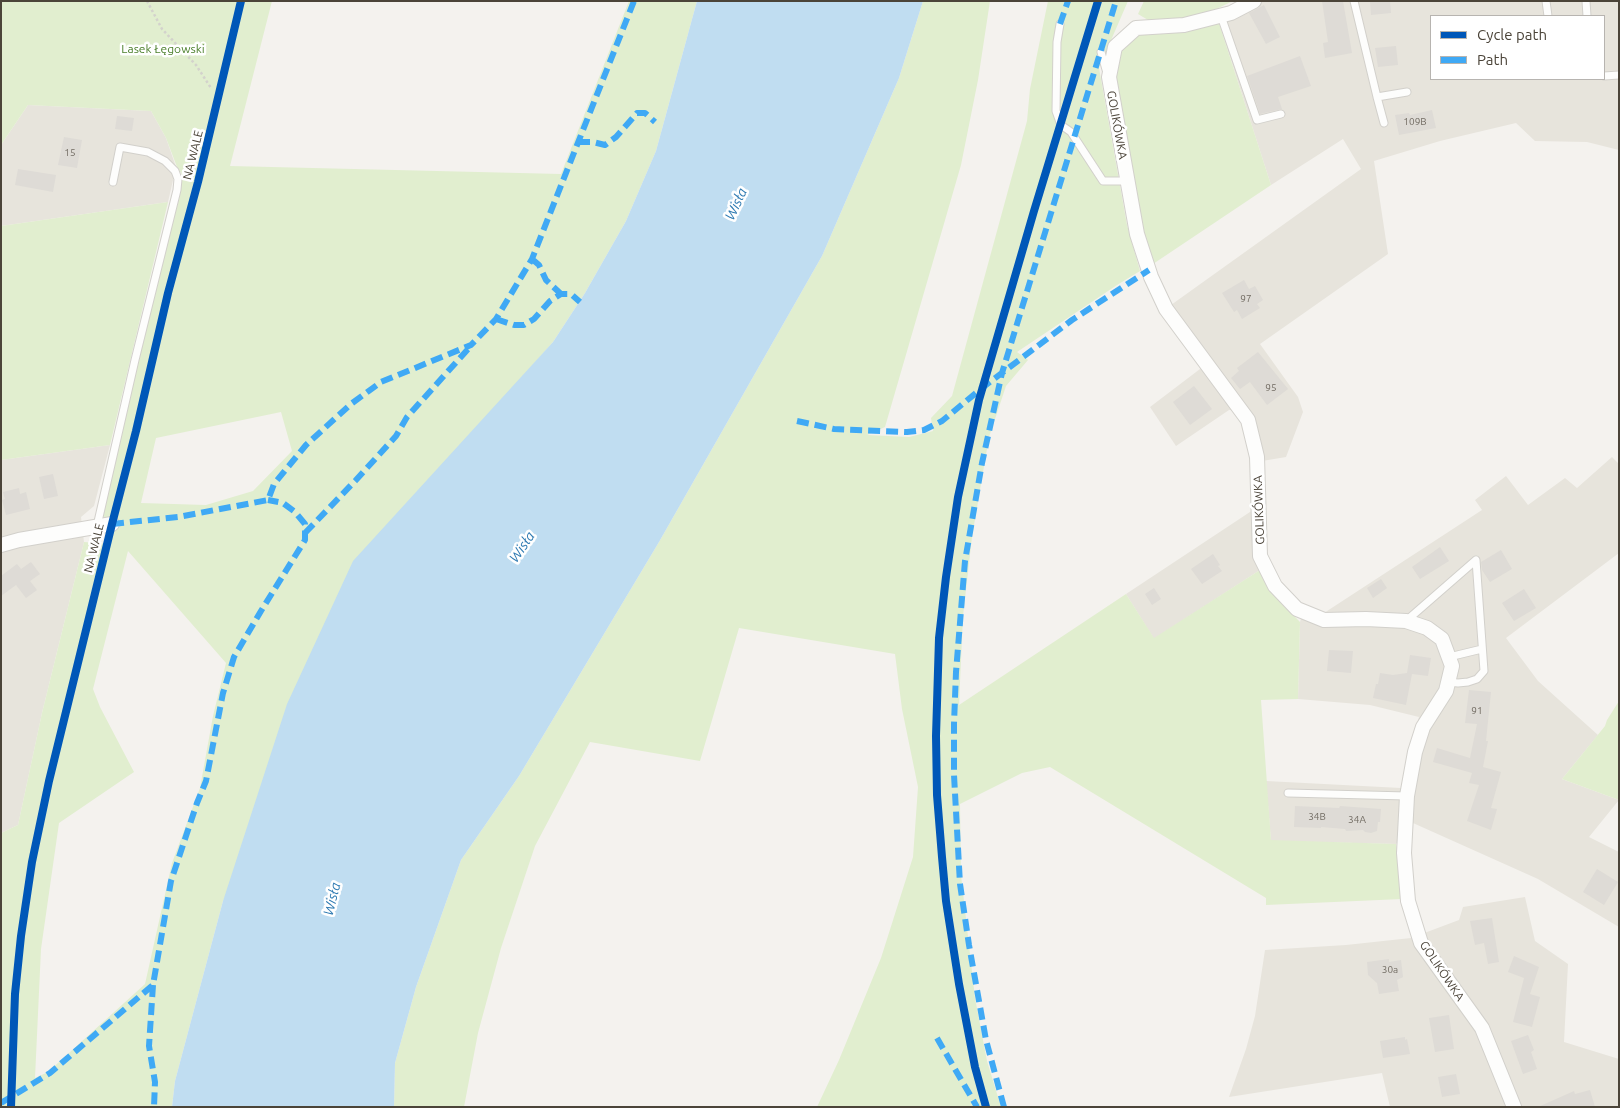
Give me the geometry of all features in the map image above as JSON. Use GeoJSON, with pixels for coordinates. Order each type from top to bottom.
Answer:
{"type":"FeatureCollection","features":[{"type":"Feature","properties":{"kind":"street","name":"GOLIKÓWKA"},"geometry":{"type":"LineString","coordinates":[[1254,1],[1231,13],[1184,25],[1136,28],[1115,46],[1109,77],[1137,234],[1151,277],[1166,309],[1248,420],[1257,458],[1260,556],[1274,586],[1298,609],[1324,620],[1366,619],[1406,621],[1428,628],[1442,639],[1452,666],[1446,691],[1423,727],[1407,796],[1404,853],[1408,901],[1421,943],[1482,1028],[1514,1107]]}},
{"type":"Feature","properties":{"kind":"street"},"geometry":{"type":"LineString","coordinates":[[1,545],[19,540],[112,524]]}},
{"type":"Feature","properties":{"kind":"lane"},"geometry":{"type":"LineString","coordinates":[[1354,1],[1384,123]]}},
{"type":"Feature","properties":{"kind":"lane"},"geometry":{"type":"LineString","coordinates":[[1546,1],[1548,15]]}},
{"type":"Feature","properties":{"kind":"lane"},"geometry":{"type":"LineString","coordinates":[[1586,1],[1588,15]]}},
{"type":"Feature","properties":{"kind":"lane"},"geometry":{"type":"LineString","coordinates":[[1221,16],[1256,120],[1281,114]]}},
{"type":"Feature","properties":{"kind":"lane"},"geometry":{"type":"LineString","coordinates":[[1060,24],[1057,42],[1056,111],[1060,125],[1070,132],[1103,181],[1128,181]]}},
{"type":"Feature","properties":{"kind":"lane"},"geometry":{"type":"LineString","coordinates":[[1101,52],[1109,77]]}},
{"type":"Feature","properties":{"kind":"lane"},"geometry":{"type":"LineString","coordinates":[[1605,76],[1619,74]]}},
{"type":"Feature","properties":{"kind":"lane"},"geometry":{"type":"LineString","coordinates":[[1377,97],[1408,92]]}},
{"type":"Feature","properties":{"kind":"lane"},"geometry":{"type":"LineString","coordinates":[[97,526],[177,190],[178,179],[175,171],[165,161],[148,152],[120,147],[113,182]]}},
{"type":"Feature","properties":{"kind":"lane"},"geometry":{"type":"LineString","coordinates":[[1406,621],[1476,560],[1484,672],[1477,679],[1458,683],[1448,682]]}},
{"type":"Feature","properties":{"kind":"lane"},"geometry":{"type":"LineString","coordinates":[[1449,657],[1482,649]]}},
{"type":"Feature","properties":{"kind":"lane"},"geometry":{"type":"LineString","coordinates":[[1288,793],[1407,796]]}},
{"type":"Feature","properties":{"kind":"path"},"geometry":{"type":"LineString","coordinates":[[147,1],[162,29],[196,65],[211,88]]}},
{"type":"Feature","properties":{"kind":"shaded area"},"geometry":{"type":"Polygon","coordinates":[[[1240,1],[1619,1],[1619,150],[1587,142],[1535,141],[1516,123],[1440,141],[1374,161],[1388,254],[1260,344],[1298,397],[1303,412],[1286,457],[1262,461],[1247,411],[1229,410],[1176,446],[1150,407],[1200,369],[1196,342],[1171,305],[1361,169],[1343,139],[1271,185],[1218,20],[1240,1]]]}},
{"type":"Feature","properties":{"kind":"shaded area"},"geometry":{"type":"Polygon","coordinates":[[[28,105],[151,111],[166,138],[176,167],[168,202],[1,226],[1,145],[28,105]]]}},
{"type":"Feature","properties":{"kind":"shaded area"},"geometry":{"type":"Polygon","coordinates":[[[110,445],[94,506],[81,517],[84,542],[42,713],[18,825],[1,833],[1,460],[110,445]]]}},
{"type":"Feature","properties":{"kind":"shaded area"},"geometry":{"type":"Polygon","coordinates":[[[1612,457],[1619,464],[1619,553],[1506,638],[1538,681],[1598,735],[1562,779],[1619,800],[1589,837],[1619,852],[1619,927],[1538,879],[1413,823],[1396,844],[1271,841],[1266,781],[1401,788],[1419,717],[1370,705],[1298,699],[1300,622],[1305,605],[1324,613],[1482,510],[1475,500],[1506,476],[1528,505],[1565,478],[1577,488],[1612,457]]]}},
{"type":"Feature","properties":{"kind":"shaded area"},"geometry":{"type":"Polygon","coordinates":[[[1253,510],[1260,570],[1154,639],[1126,594],[1253,510]]]}},
{"type":"Feature","properties":{"kind":"shaded area"},"geometry":{"type":"Polygon","coordinates":[[[1525,897],[1535,941],[1568,964],[1564,1042],[1619,1059],[1619,1107],[1390,1107],[1382,1073],[1229,1097],[1246,1049],[1255,1016],[1265,950],[1346,945],[1411,938],[1459,920],[1463,907],[1525,897]]]}},
{"type":"Feature","properties":{"kind":"green space","name":"Lasek Łęgowski"},"geometry":{"type":"Polygon","coordinates":[[[1,1],[272,1],[230,166],[561,174],[629,1],[697,1],[656,151],[626,221],[585,293],[553,342],[520,380],[223,901],[175,1081],[172,1107],[1,1107],[1,833],[18,825],[42,713],[84,542],[110,544],[115,528],[102,517],[183,176],[177,167],[166,138],[151,111],[28,105],[1,145],[1,1]],[[281,412],[156,438],[141,503],[206,505],[253,491],[292,451],[281,412]],[[128,551],[93,689],[100,707],[134,772],[59,823],[41,949],[35,1078],[48,1072],[145,984],[172,863],[200,788],[213,716],[226,663],[128,551]]]}},
{"type":"Feature","properties":{"kind":"green space"},"geometry":{"type":"Polygon","coordinates":[[[923,1],[990,1],[978,80],[961,165],[885,427],[867,435],[909,437],[933,431],[931,418],[952,396],[1027,121],[1030,89],[1048,1],[1128,1],[1099,68],[1127,225],[1140,271],[1017,352],[1028,360],[1006,386],[989,437],[972,537],[963,616],[959,705],[1126,594],[1154,638],[1260,570],[1273,594],[1300,622],[1298,699],[1261,700],[1271,840],[1396,844],[1402,899],[1266,905],[1266,898],[1050,767],[1022,773],[960,804],[961,875],[975,998],[987,1061],[1001,1107],[817,1107],[839,1060],[881,958],[913,857],[918,787],[902,709],[895,654],[739,628],[700,761],[590,742],[535,846],[501,948],[478,1033],[464,1107],[394,1107],[395,1063],[416,987],[461,860],[519,776],[659,542],[822,256],[899,78],[923,1]]]}},
{"type":"Feature","properties":{"kind":"green space"},"geometry":{"type":"Polygon","coordinates":[[[1144,1],[1233,1],[1210,12],[1181,18],[1148,20],[1138,14],[1144,1]]]}},
{"type":"Feature","properties":{"kind":"green space"},"geometry":{"type":"Polygon","coordinates":[[[1218,20],[1271,185],[1153,264],[1143,233],[1116,85],[1115,68],[1120,52],[1137,35],[1177,30],[1218,20]]]}},
{"type":"Feature","properties":{"kind":"green space"},"geometry":{"type":"Polygon","coordinates":[[[168,202],[110,445],[1,460],[1,226],[168,202]]]}},
{"type":"Feature","properties":{"kind":"green space"},"geometry":{"type":"Polygon","coordinates":[[[1619,701],[1619,800],[1562,779],[1605,726],[1619,701]]]}},
{"type":"Feature","properties":{"kind":"water","name":"Wisła"},"geometry":{"type":"Polygon","coordinates":[[[697,1],[923,1],[899,78],[822,256],[659,542],[519,776],[461,860],[416,987],[395,1063],[394,1107],[172,1107],[175,1081],[223,901],[287,704],[353,561],[553,342],[585,293],[626,221],[656,151],[697,1]]]}},
{"type":"Feature","properties":{"kind":"building"},"geometry":{"type":"Polygon","coordinates":[[[1322,1],[1343,1],[1352,53],[1325,58],[1323,43],[1328,42],[1322,1]]]}},
{"type":"Feature","properties":{"kind":"building"},"geometry":{"type":"Polygon","coordinates":[[[1370,1],[1390,1],[1391,13],[1371,15],[1370,1]]]}},
{"type":"Feature","properties":{"kind":"building"},"geometry":{"type":"Polygon","coordinates":[[[1264,5],[1280,37],[1266,44],[1249,13],[1264,5]]]}},
{"type":"Feature","properties":{"kind":"building"},"geometry":{"type":"Polygon","coordinates":[[[1396,46],[1398,65],[1378,67],[1375,48],[1396,46]]]}},
{"type":"Feature","properties":{"kind":"building"},"geometry":{"type":"Polygon","coordinates":[[[1300,56],[1311,86],[1278,97],[1282,109],[1260,114],[1247,76],[1300,56]]]}},
{"type":"Feature","properties":{"kind":"building"},"geometry":{"type":"Polygon","coordinates":[[[1432,110],[1436,128],[1399,135],[1395,115],[1409,113],[1410,115],[1432,110]]]}},
{"type":"Feature","properties":{"kind":"building"},"geometry":{"type":"Polygon","coordinates":[[[117,116],[134,118],[132,131],[115,129],[117,116]]]}},
{"type":"Feature","properties":{"kind":"building"},"geometry":{"type":"Polygon","coordinates":[[[64,137],[82,140],[77,168],[58,165],[64,137]]]}},
{"type":"Feature","properties":{"kind":"building"},"geometry":{"type":"Polygon","coordinates":[[[18,169],[56,175],[53,192],[15,185],[18,169]]]}},
{"type":"Feature","properties":{"kind":"building"},"geometry":{"type":"Polygon","coordinates":[[[1244,280],[1249,289],[1255,286],[1263,300],[1257,304],[1260,308],[1242,319],[1237,310],[1234,312],[1222,293],[1244,280]]]}},
{"type":"Feature","properties":{"kind":"building"},"geometry":{"type":"Polygon","coordinates":[[[1258,352],[1288,389],[1267,405],[1250,382],[1240,389],[1231,378],[1239,371],[1237,368],[1258,352]]]}},
{"type":"Feature","properties":{"kind":"building"},"geometry":{"type":"Polygon","coordinates":[[[1194,386],[1212,409],[1190,425],[1173,402],[1194,386]]]}},
{"type":"Feature","properties":{"kind":"building"},"geometry":{"type":"Polygon","coordinates":[[[53,474],[58,496],[44,499],[39,477],[53,474]]]}},
{"type":"Feature","properties":{"kind":"building"},"geometry":{"type":"Polygon","coordinates":[[[19,488],[20,494],[26,492],[30,509],[6,515],[2,500],[5,499],[3,492],[19,488]]]}},
{"type":"Feature","properties":{"kind":"building"},"geometry":{"type":"Polygon","coordinates":[[[1440,547],[1449,561],[1420,579],[1412,567],[1440,547]]]}},
{"type":"Feature","properties":{"kind":"building"},"geometry":{"type":"Polygon","coordinates":[[[1501,550],[1512,569],[1490,582],[1482,570],[1481,562],[1501,550]]]}},
{"type":"Feature","properties":{"kind":"building"},"geometry":{"type":"Polygon","coordinates":[[[1213,554],[1222,571],[1202,584],[1191,569],[1213,554]]]}},
{"type":"Feature","properties":{"kind":"building"},"geometry":{"type":"Polygon","coordinates":[[[31,562],[40,574],[30,581],[37,590],[26,598],[16,585],[1,596],[1,576],[17,564],[21,569],[31,562]]]}},
{"type":"Feature","properties":{"kind":"building"},"geometry":{"type":"Polygon","coordinates":[[[1381,579],[1387,588],[1373,598],[1367,588],[1381,579]]]}},
{"type":"Feature","properties":{"kind":"building"},"geometry":{"type":"Polygon","coordinates":[[[1154,588],[1161,599],[1152,605],[1145,594],[1154,588]]]}},
{"type":"Feature","properties":{"kind":"building"},"geometry":{"type":"Polygon","coordinates":[[[1524,589],[1536,608],[1514,621],[1502,603],[1524,589]]]}},
{"type":"Feature","properties":{"kind":"building"},"geometry":{"type":"Polygon","coordinates":[[[1329,650],[1353,651],[1351,673],[1327,671],[1329,650]]]}},
{"type":"Feature","properties":{"kind":"building"},"geometry":{"type":"Polygon","coordinates":[[[1410,655],[1431,658],[1428,676],[1412,674],[1406,705],[1373,698],[1380,673],[1393,675],[1407,673],[1410,655]]]}},
{"type":"Feature","properties":{"kind":"building"},"geometry":{"type":"Polygon","coordinates":[[[1469,690],[1491,692],[1486,741],[1488,741],[1483,767],[1501,772],[1491,808],[1497,809],[1491,830],[1467,821],[1479,785],[1469,783],[1472,773],[1433,762],[1437,748],[1470,758],[1477,724],[1465,723],[1469,690]]]}},
{"type":"Feature","properties":{"kind":"building"},"geometry":{"type":"Polygon","coordinates":[[[1295,806],[1339,808],[1340,806],[1381,809],[1380,822],[1378,822],[1377,831],[1371,833],[1363,830],[1346,831],[1345,829],[1321,827],[1294,827],[1295,806]]]}},
{"type":"Feature","properties":{"kind":"building"},"geometry":{"type":"Polygon","coordinates":[[[1597,869],[1618,882],[1604,905],[1583,892],[1597,869]]]}},
{"type":"Feature","properties":{"kind":"building"},"geometry":{"type":"Polygon","coordinates":[[[1492,918],[1499,962],[1488,964],[1484,943],[1475,945],[1470,921],[1492,918]]]}},
{"type":"Feature","properties":{"kind":"building"},"geometry":{"type":"Polygon","coordinates":[[[1514,956],[1539,967],[1530,994],[1540,997],[1532,1027],[1513,1022],[1524,978],[1508,972],[1514,956]]]}},
{"type":"Feature","properties":{"kind":"building"},"geometry":{"type":"Polygon","coordinates":[[[1389,959],[1389,962],[1401,960],[1403,977],[1397,980],[1399,991],[1379,994],[1377,983],[1368,975],[1367,962],[1389,959]]]}},
{"type":"Feature","properties":{"kind":"building"},"geometry":{"type":"Polygon","coordinates":[[[1449,1015],[1454,1049],[1435,1052],[1429,1018],[1449,1015]]]}},
{"type":"Feature","properties":{"kind":"building"},"geometry":{"type":"Polygon","coordinates":[[[1528,1035],[1534,1050],[1531,1052],[1537,1069],[1523,1074],[1511,1041],[1528,1035]]]}},
{"type":"Feature","properties":{"kind":"building"},"geometry":{"type":"Polygon","coordinates":[[[1405,1037],[1410,1054],[1383,1058],[1380,1041],[1405,1037]]]}},
{"type":"Feature","properties":{"kind":"building"},"geometry":{"type":"Polygon","coordinates":[[[1456,1074],[1460,1094],[1442,1097],[1438,1077],[1456,1074]]]}},
{"type":"Feature","properties":{"kind":"building"},"geometry":{"type":"Polygon","coordinates":[[[1590,1090],[1595,1107],[1538,1107],[1574,1091],[1575,1094],[1590,1090]]]}},
{"type":"Feature","properties":{"kind":"marked path"},"geometry":{"type":"LineString","coordinates":[[112,524],[178,517],[268,500],[274,484],[306,445],[351,404],[381,382],[471,345],[496,319],[532,259],[634,1]]}},
{"type":"Feature","properties":{"kind":"marked path"},"geometry":{"type":"LineString","coordinates":[[1060,24],[1068,1]]}},
{"type":"Feature","properties":{"kind":"marked path"},"geometry":{"type":"LineString","coordinates":[[1004,1107],[986,1040],[960,884],[954,775],[954,724],[956,672],[965,561],[982,463],[1002,373],[1116,1]]}},
{"type":"Feature","properties":{"kind":"marked path"},"geometry":{"type":"LineString","coordinates":[[578,142],[593,142],[605,145],[616,137],[637,113],[645,113],[655,122]]}},
{"type":"Feature","properties":{"kind":"marked path"},"geometry":{"type":"LineString","coordinates":[[532,259],[539,265],[546,280],[561,294]]}},
{"type":"Feature","properties":{"kind":"marked path"},"geometry":{"type":"LineString","coordinates":[[797,421],[834,429],[907,432],[924,430],[942,421],[982,388],[1072,320],[1149,270]]}},
{"type":"Feature","properties":{"kind":"marked path"},"geometry":{"type":"LineString","coordinates":[[496,319],[514,325],[524,325],[534,319],[550,301],[561,294],[571,294],[580,302]]}},
{"type":"Feature","properties":{"kind":"marked path"},"geometry":{"type":"LineString","coordinates":[[305,533],[396,436],[407,417],[469,348]]}},
{"type":"Feature","properties":{"kind":"marked path"},"geometry":{"type":"LineString","coordinates":[[1,1103],[50,1073],[153,985],[171,881],[206,781],[223,693],[234,657],[305,540],[305,524],[295,512],[283,503],[268,500]]}},
{"type":"Feature","properties":{"kind":"marked path"},"geometry":{"type":"LineString","coordinates":[[153,985],[149,1046],[155,1082],[154,1107]]}},
{"type":"Feature","properties":{"kind":"marked path"},"geometry":{"type":"LineString","coordinates":[[937,1038],[977,1107]]}},
{"type":"Feature","properties":{"kind":"cycle path","name":"NA WALE"},"geometry":{"type":"LineString","coordinates":[[11,1107],[15,994],[32,862],[49,781],[136,431],[168,293],[198,182],[241,1]]}},
{"type":"Feature","properties":{"kind":"cycle path"},"geometry":{"type":"LineString","coordinates":[[986,1107],[975,1067],[946,901],[937,795],[936,736],[939,638],[958,497],[979,400],[1098,1]]}}]}
